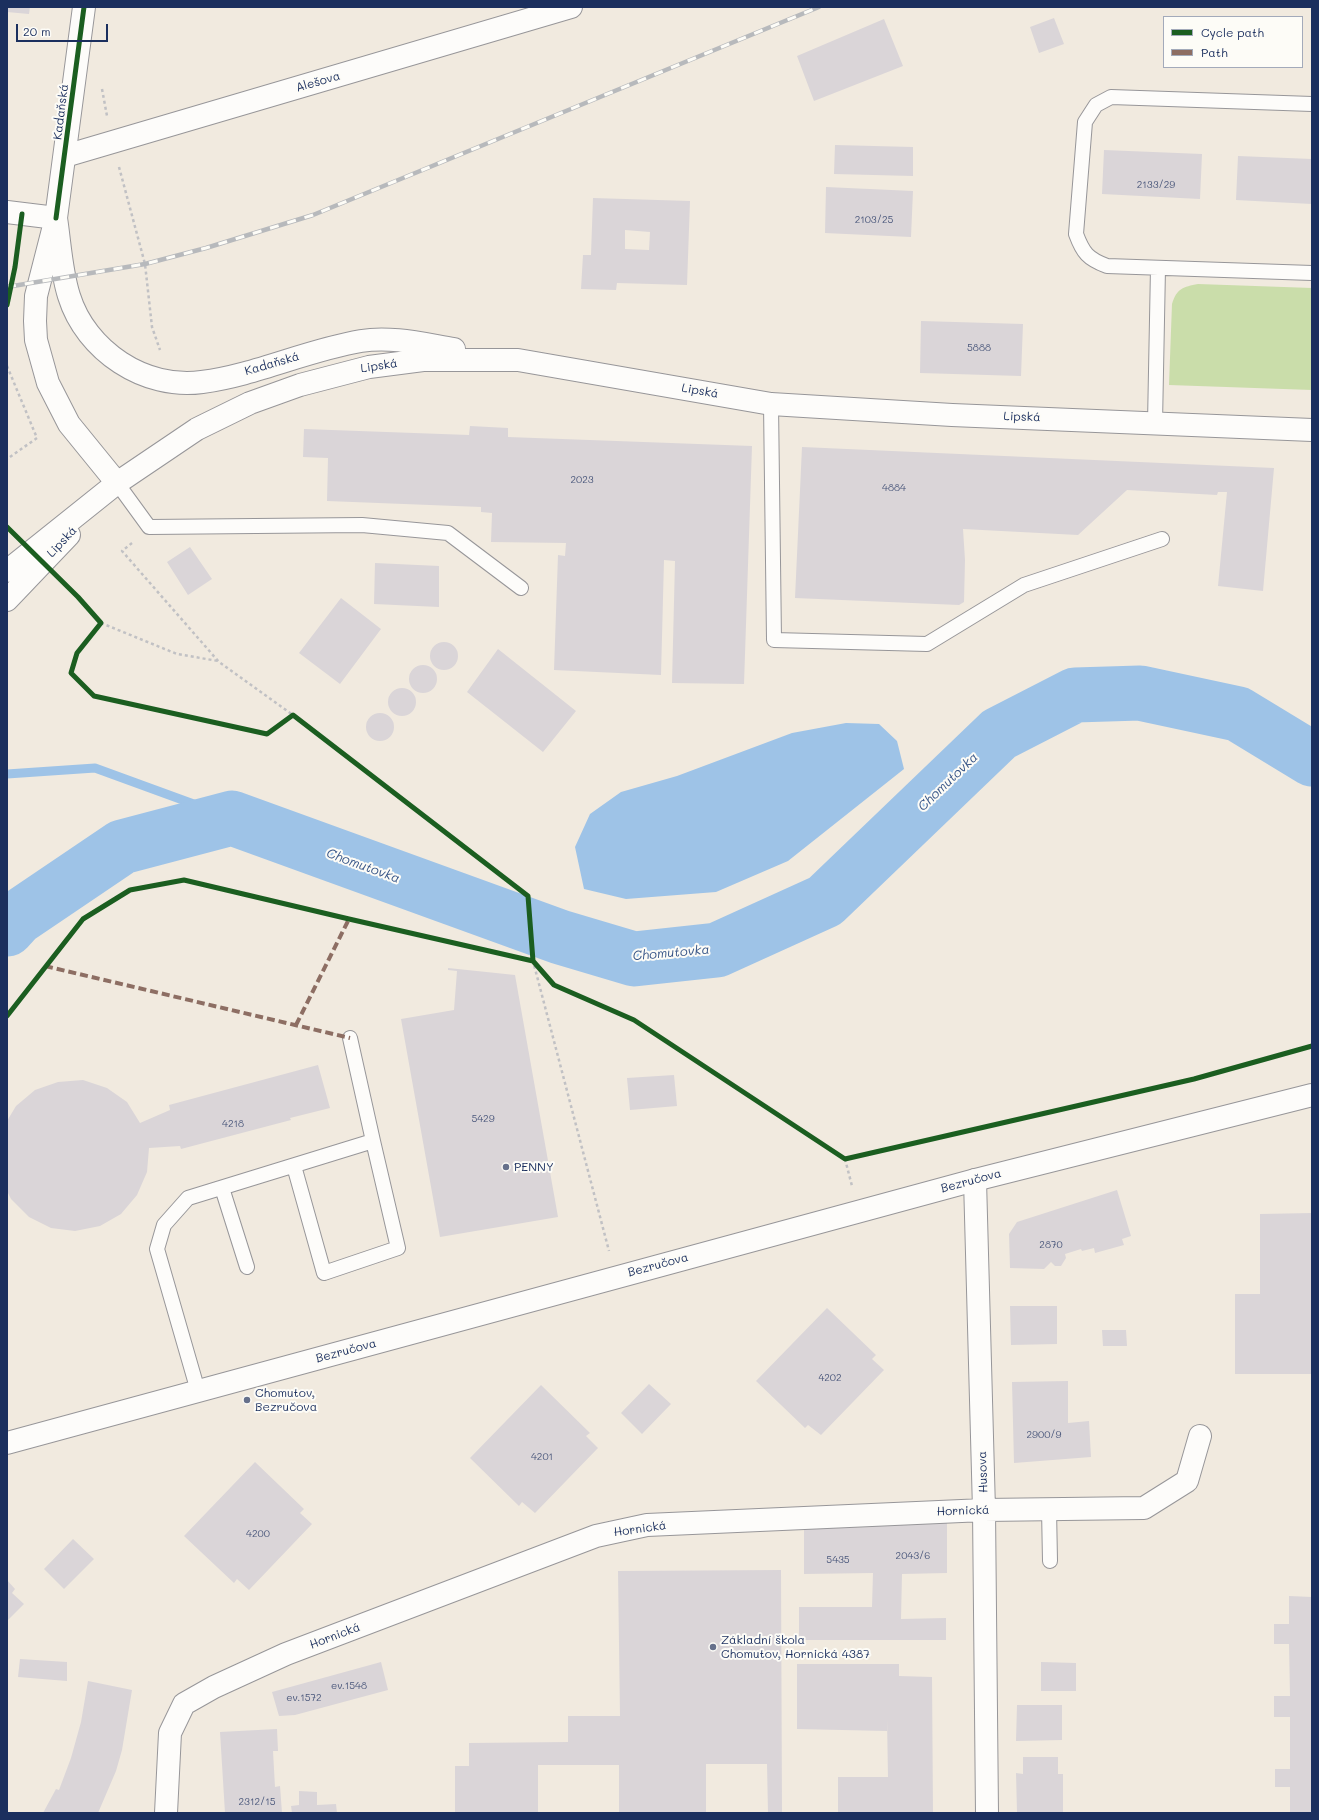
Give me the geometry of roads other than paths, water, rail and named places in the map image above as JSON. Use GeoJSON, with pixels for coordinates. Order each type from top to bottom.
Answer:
{"type":"FeatureCollection","features":[{"type":"Feature","properties":{"kind":"street","name":"Kadaňská"},"geometry":{"type":"LineString","coordinates":[[84,7],[66,156],[56,218],[36,296],[34,321],[39,353],[48,383],[69,424],[117,483]]}},
{"type":"Feature","properties":{"kind":"street","name":"Alešova"},"geometry":{"type":"LineString","coordinates":[[66,156],[571,7]]}},
{"type":"Feature","properties":{"kind":"street"},"geometry":{"type":"LineString","coordinates":[[7,212],[56,218]]}},
{"type":"Feature","properties":{"kind":"street","name":"Kadaňská"},"geometry":{"type":"LineString","coordinates":[[56,218],[65,278],[69,296],[78,318],[90,335],[106,352],[137,373],[172,383],[202,382],[255,370],[314,352],[362,341],[400,340],[518,360]]}},
{"type":"Feature","properties":{"kind":"street","name":"Lipská"},"geometry":{"type":"LineString","coordinates":[[7,571],[117,483],[197,429],[250,403],[300,385],[369,366],[423,360],[518,360],[771,404],[960,415],[1312,430]]}},
{"type":"Feature","properties":{"kind":"street","name":"Lipská"},"geometry":{"type":"LineString","coordinates":[[7,600],[117,483]]}},
{"type":"Feature","properties":{"kind":"street","name":"Bezručova"},"geometry":{"type":"LineString","coordinates":[[7,1443],[616,1276],[975,1180],[1312,1095]]}},
{"type":"Feature","properties":{"kind":"street","name":"Husova"},"geometry":{"type":"LineString","coordinates":[[975,1180],[984,1510],[987,1813]]}},
{"type":"Feature","properties":{"kind":"street","name":"Hornická"},"geometry":{"type":"LineString","coordinates":[[166,1813],[170,1733],[184,1704],[214,1686],[286,1654],[596,1536],[647,1525],[984,1510],[1144,1508],[1187,1481],[1200,1436]]}},
{"type":"Feature","properties":{"kind":"lane"},"geometry":{"type":"LineString","coordinates":[[1312,104],[1132,96],[1111,97],[1096,106],[1085,122],[1076,234],[1082,249],[1093,261],[1107,266],[1312,273]]}},
{"type":"Feature","properties":{"kind":"lane"},"geometry":{"type":"LineString","coordinates":[[1155,423],[1158,268]]}},
{"type":"Feature","properties":{"kind":"lane"},"geometry":{"type":"LineString","coordinates":[[771,404],[774,640],[927,644],[1024,585],[1162,539]]}},
{"type":"Feature","properties":{"kind":"lane"},"geometry":{"type":"LineString","coordinates":[[117,483],[149,527],[362,525],[448,533],[521,588]]}},
{"type":"Feature","properties":{"kind":"lane"},"geometry":{"type":"LineString","coordinates":[[294,1166],[324,1274],[398,1248],[350,1038]]}},
{"type":"Feature","properties":{"kind":"lane"},"geometry":{"type":"LineString","coordinates":[[198,1391],[157,1249],[164,1225],[188,1198],[373,1141]]}},
{"type":"Feature","properties":{"kind":"lane"},"geometry":{"type":"LineString","coordinates":[[222,1188],[247,1267]]}},
{"type":"Feature","properties":{"kind":"lane"},"geometry":{"type":"LineString","coordinates":[[1049,1509],[1050,1561]]}},
{"type":"Feature","properties":{"kind":"water"},"geometry":{"type":"Polygon","coordinates":[[[846,723],[879,724],[897,741],[904,769],[788,861],[716,892],[626,899],[584,889],[575,847],[590,814],[621,792],[677,776],[792,733],[846,723]]]}},
{"type":"Feature","properties":{"kind":"waterway","name":"Chomutovka"},"geometry":{"type":"LineString","coordinates":[[7,929],[17,918],[122,847],[232,818],[560,937],[634,959],[717,950],[825,901],[999,734],[1075,695],[1140,693],[1238,714],[1312,759]]}},
{"type":"Feature","properties":{"kind":"waterway"},"geometry":{"type":"LineString","coordinates":[[7,774],[95,768],[232,818]]}},
{"type":"Feature","properties":{"kind":"railway"},"geometry":{"type":"LineString","coordinates":[[7,287],[145,264],[206,248],[313,215],[819,7]]}},
{"type":"Feature","properties":{"kind":"place","name":"PENNY"},"geometry":{"type":"Point","coordinates":[506,1167]}},
{"type":"Feature","properties":{"kind":"place","name":"Chomutov, Bezručova"},"geometry":{"type":"Point","coordinates":[247,1400]}},
{"type":"Feature","properties":{"kind":"place","name":"Základní škola Chomutov, Hornická 4387"},"geometry":{"type":"Point","coordinates":[713,1647]}}]}
